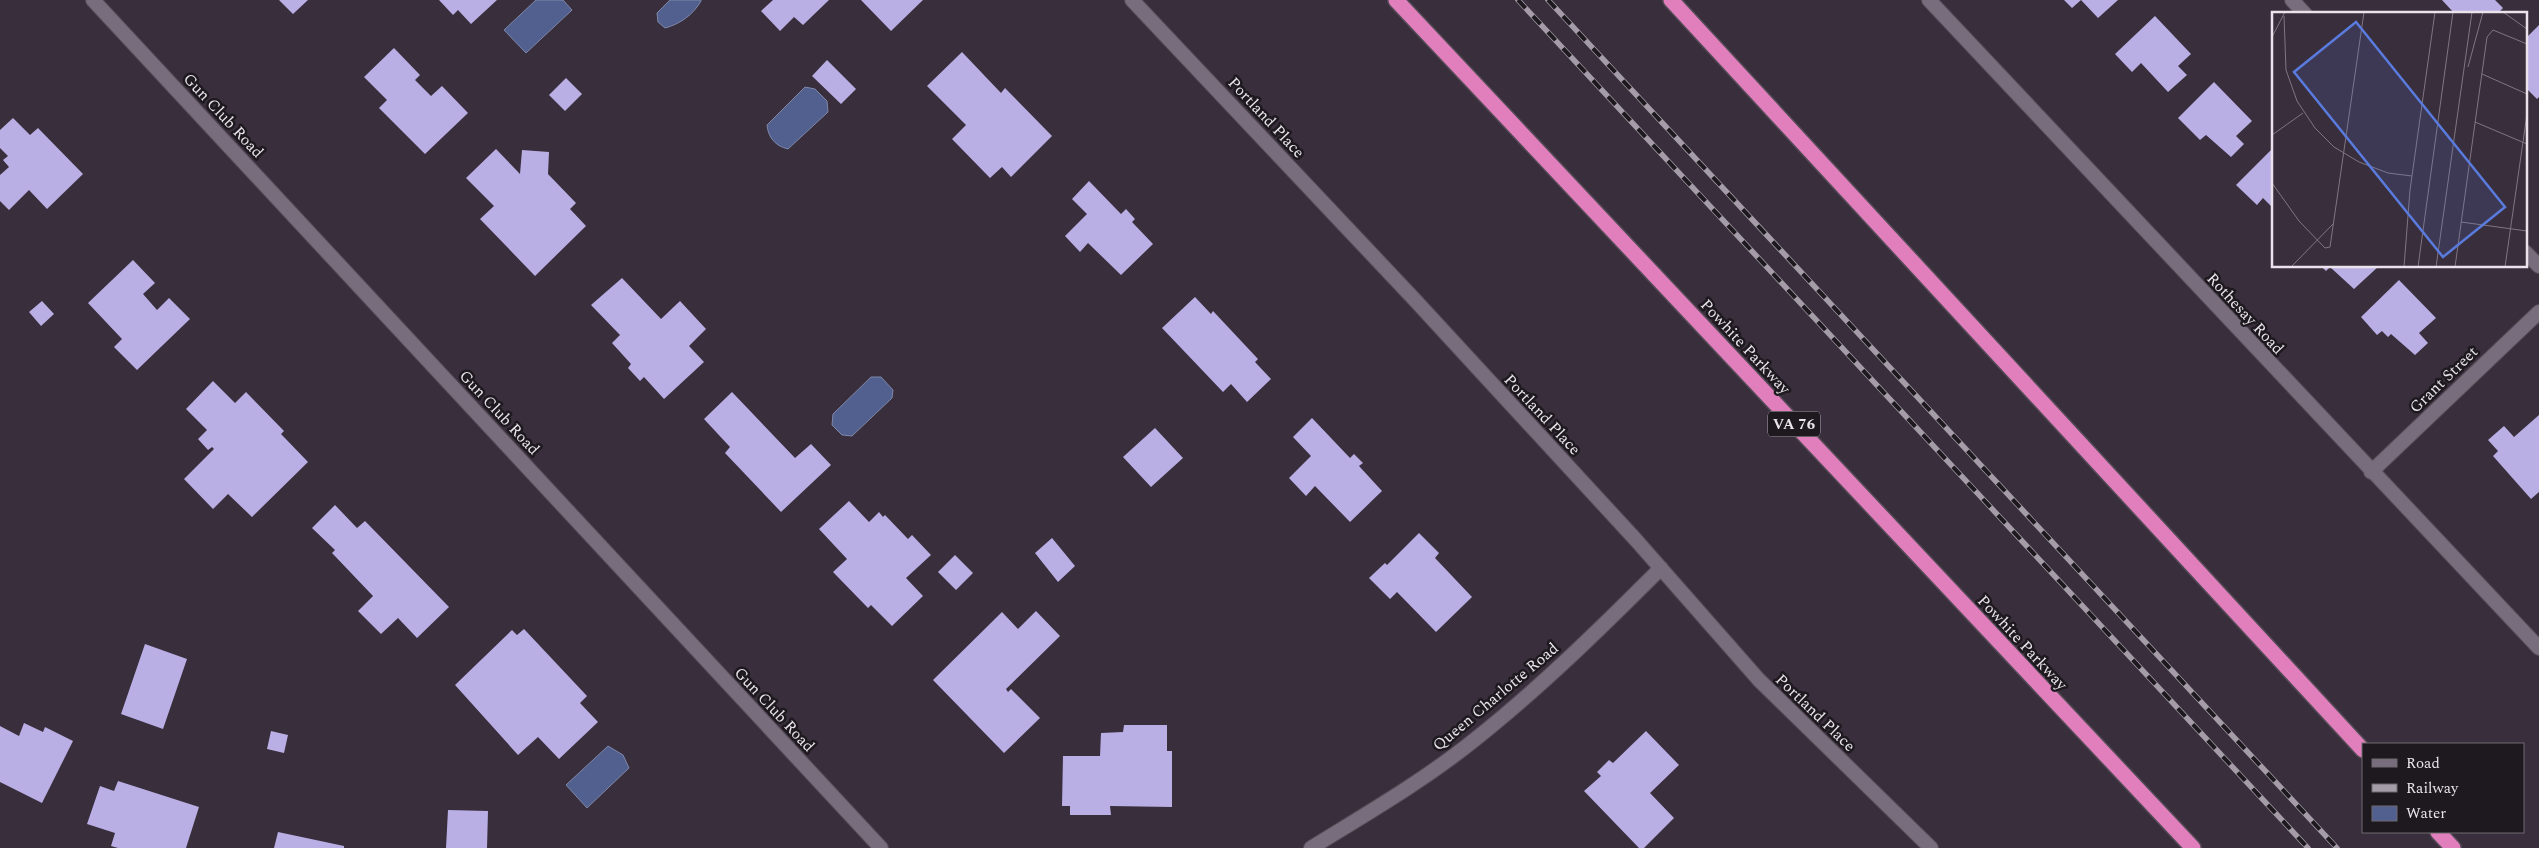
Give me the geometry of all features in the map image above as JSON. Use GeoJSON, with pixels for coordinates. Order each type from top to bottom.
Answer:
{"type":"FeatureCollection","features":[{"type":"Feature","properties":{"kind":"highway","name":"Powhite Parkway"},"geometry":{"type":"LineString","coordinates":[[1396,0],[2192,848]]}},
{"type":"Feature","properties":{"kind":"highway"},"geometry":{"type":"LineString","coordinates":[[1671,0],[2362,749]]}},
{"type":"Feature","properties":{"kind":"highway"},"geometry":{"type":"LineString","coordinates":[[2439,833],[2453,848]]}},
{"type":"Feature","properties":{"kind":"street","name":"Gun Club Road"},"geometry":{"type":"LineString","coordinates":[[93,0],[881,848]]}},
{"type":"Feature","properties":{"kind":"street","name":"Portland Place"},"geometry":{"type":"LineString","coordinates":[[1132,0],[1428,314],[1661,568],[1758,680],[1931,848]]}},
{"type":"Feature","properties":{"kind":"street","name":"Rothesay Road"},"geometry":{"type":"LineString","coordinates":[[1929,0],[2371,472],[2539,648]]}},
{"type":"Feature","properties":{"kind":"street"},"geometry":{"type":"LineString","coordinates":[[2292,0],[2303,12]]}},
{"type":"Feature","properties":{"kind":"street"},"geometry":{"type":"LineString","coordinates":[[2526,253],[2539,266]]}},
{"type":"Feature","properties":{"kind":"street","name":"Grant Street"},"geometry":{"type":"LineString","coordinates":[[2371,472],[2539,312]]}},
{"type":"Feature","properties":{"kind":"street","name":"Queen Charlotte Road"},"geometry":{"type":"LineString","coordinates":[[1311,848],[1402,792],[1472,742],[1555,670],[1661,568]]}},
{"type":"Feature","properties":{"kind":"water"},"geometry":{"type":"Polygon","coordinates":[[[536,0],[563,0],[572,10],[526,53],[504,30],[536,0]]]}},
{"type":"Feature","properties":{"kind":"water"},"geometry":{"type":"Polygon","coordinates":[[[670,0],[701,1],[686,18],[665,28],[658,22],[657,13],[670,0]]]}},
{"type":"Feature","properties":{"kind":"water"},"geometry":{"type":"Polygon","coordinates":[[[805,87],[815,89],[827,101],[828,112],[788,149],[783,148],[773,140],[767,125],[805,87]]]}},
{"type":"Feature","properties":{"kind":"water"},"geometry":{"type":"Polygon","coordinates":[[[871,377],[881,377],[893,390],[892,398],[852,436],[842,435],[832,425],[833,414],[871,377]]]}},
{"type":"Feature","properties":{"kind":"water"},"geometry":{"type":"Polygon","coordinates":[[[608,746],[623,755],[629,768],[587,808],[566,785],[608,746]]]}},
{"type":"Feature","properties":{"kind":"building"},"geometry":{"type":"Polygon","coordinates":[[[279,0],[308,0],[293,14],[279,0]]]}},
{"type":"Feature","properties":{"kind":"building"},"geometry":{"type":"Polygon","coordinates":[[[439,0],[497,0],[471,24],[458,10],[453,15],[439,0]]]}},
{"type":"Feature","properties":{"kind":"building"},"geometry":{"type":"Polygon","coordinates":[[[773,0],[829,0],[803,25],[794,17],[780,31],[761,11],[773,0]]]}},
{"type":"Feature","properties":{"kind":"building"},"geometry":{"type":"Polygon","coordinates":[[[861,0],[923,0],[891,31],[861,0]]]}},
{"type":"Feature","properties":{"kind":"building"},"geometry":{"type":"Polygon","coordinates":[[[2064,0],[2081,0],[2072,8],[2064,0]]]}},
{"type":"Feature","properties":{"kind":"building"},"geometry":{"type":"Polygon","coordinates":[[[2081,0],[2118,0],[2098,18],[2081,0]]]}},
{"type":"Feature","properties":{"kind":"building"},"geometry":{"type":"Polygon","coordinates":[[[2442,0],[2495,0],[2503,8],[2499,12],[2453,12],[2442,0]]]}},
{"type":"Feature","properties":{"kind":"building"},"geometry":{"type":"Polygon","coordinates":[[[2155,16],[2191,54],[2178,66],[2187,75],[2168,92],[2141,63],[2132,72],[2115,54],[2155,16]]]}},
{"type":"Feature","properties":{"kind":"building"},"geometry":{"type":"Polygon","coordinates":[[[2539,25],[2539,97],[2537,99],[2526,88],[2526,38],[2539,25]]]}},
{"type":"Feature","properties":{"kind":"building"},"geometry":{"type":"Polygon","coordinates":[[[394,48],[420,75],[415,80],[431,96],[442,86],[468,113],[425,154],[379,108],[387,100],[364,77],[394,48]]]}},
{"type":"Feature","properties":{"kind":"building"},"geometry":{"type":"Polygon","coordinates":[[[962,52],[1001,93],[1005,88],[1052,136],[1011,177],[1002,167],[990,178],[952,139],[966,125],[927,86],[962,52]]]}},
{"type":"Feature","properties":{"kind":"building"},"geometry":{"type":"Polygon","coordinates":[[[827,60],[856,89],[841,104],[812,76],[827,60]]]}},
{"type":"Feature","properties":{"kind":"building"},"geometry":{"type":"Polygon","coordinates":[[[566,78],[582,94],[565,111],[549,95],[566,78]]]}},
{"type":"Feature","properties":{"kind":"building"},"geometry":{"type":"Polygon","coordinates":[[[2214,82],[2252,121],[2236,136],[2244,144],[2231,157],[2206,135],[2200,140],[2178,118],[2214,82]]]}},
{"type":"Feature","properties":{"kind":"building"},"geometry":{"type":"Polygon","coordinates":[[[13,118],[30,135],[38,128],[83,174],[47,209],[29,190],[9,210],[0,201],[0,175],[9,167],[3,160],[8,156],[0,148],[0,130],[13,118]]]}},
{"type":"Feature","properties":{"kind":"building"},"geometry":{"type":"Polygon","coordinates":[[[496,149],[520,174],[522,150],[549,152],[548,174],[576,203],[570,209],[586,226],[535,276],[480,219],[494,206],[466,178],[496,149]]]}},
{"type":"Feature","properties":{"kind":"building"},"geometry":{"type":"Polygon","coordinates":[[[2272,149],[2272,207],[2263,198],[2257,205],[2236,185],[2272,149]]]}},
{"type":"Feature","properties":{"kind":"building"},"geometry":{"type":"Polygon","coordinates":[[[1089,181],[1121,214],[1126,209],[1135,219],[1132,222],[1153,244],[1121,275],[1088,243],[1080,252],[1065,236],[1087,214],[1072,199],[1089,181]]]}},
{"type":"Feature","properties":{"kind":"building"},"geometry":{"type":"Polygon","coordinates":[[[133,260],[155,283],[143,294],[157,310],[169,298],[190,319],[137,370],[114,347],[122,339],[88,303],[133,260]]]}},
{"type":"Feature","properties":{"kind":"building"},"geometry":{"type":"Polygon","coordinates":[[[2331,268],[2377,268],[2354,289],[2331,268]]]}},
{"type":"Feature","properties":{"kind":"building"},"geometry":{"type":"Polygon","coordinates":[[[622,278],[661,319],[680,301],[706,329],[689,346],[704,362],[664,399],[644,377],[640,381],[628,368],[631,364],[612,343],[620,335],[591,305],[622,278]]]}},
{"type":"Feature","properties":{"kind":"building"},"geometry":{"type":"Polygon","coordinates":[[[2399,280],[2436,318],[2419,333],[2428,343],[2415,355],[2391,334],[2388,337],[2382,331],[2377,335],[2361,317],[2399,280]]]}},
{"type":"Feature","properties":{"kind":"building"},"geometry":{"type":"Polygon","coordinates":[[[1195,297],[1211,314],[1213,311],[1258,359],[1255,362],[1271,379],[1247,402],[1231,384],[1223,392],[1162,328],[1195,297]]]}},
{"type":"Feature","properties":{"kind":"building"},"geometry":{"type":"Polygon","coordinates":[[[42,301],[54,314],[41,326],[29,312],[42,301]]]}},
{"type":"Feature","properties":{"kind":"building"},"geometry":{"type":"Polygon","coordinates":[[[213,381],[235,403],[246,392],[284,431],[281,434],[308,462],[252,517],[228,494],[213,509],[184,479],[214,449],[212,447],[208,450],[198,439],[207,430],[186,409],[213,381]]]}},
{"type":"Feature","properties":{"kind":"building"},"geometry":{"type":"Polygon","coordinates":[[[732,392],[795,458],[811,444],[831,465],[781,512],[725,453],[730,447],[704,419],[732,392]]]}},
{"type":"Feature","properties":{"kind":"building"},"geometry":{"type":"Polygon","coordinates":[[[2539,415],[2539,492],[2531,499],[2493,456],[2498,451],[2488,440],[2504,426],[2514,437],[2539,415]]]}},
{"type":"Feature","properties":{"kind":"building"},"geometry":{"type":"Polygon","coordinates":[[[1312,418],[1350,458],[1354,454],[1363,463],[1359,466],[1382,491],[1350,522],[1315,486],[1306,496],[1289,478],[1311,456],[1293,437],[1312,418]]]}},
{"type":"Feature","properties":{"kind":"building"},"geometry":{"type":"Polygon","coordinates":[[[1155,428],[1183,458],[1151,487],[1123,457],[1155,428]]]}},
{"type":"Feature","properties":{"kind":"building"},"geometry":{"type":"Polygon","coordinates":[[[849,501],[869,522],[879,512],[883,517],[885,515],[908,539],[912,535],[931,555],[906,578],[923,596],[892,626],[871,605],[868,608],[833,572],[847,559],[819,529],[849,501]]]}},
{"type":"Feature","properties":{"kind":"building"},"geometry":{"type":"Polygon","coordinates":[[[335,505],[357,528],[365,521],[449,607],[417,638],[398,618],[381,634],[358,611],[373,596],[332,553],[335,550],[312,528],[335,505]]]}},
{"type":"Feature","properties":{"kind":"building"},"geometry":{"type":"Polygon","coordinates":[[[1419,533],[1439,553],[1435,558],[1472,597],[1436,632],[1397,592],[1390,599],[1369,578],[1385,563],[1387,565],[1419,533]]]}},
{"type":"Feature","properties":{"kind":"building"},"geometry":{"type":"Polygon","coordinates":[[[1052,538],[1075,566],[1058,582],[1035,553],[1052,538]]]}},
{"type":"Feature","properties":{"kind":"building"},"geometry":{"type":"Polygon","coordinates":[[[955,555],[973,573],[956,590],[938,572],[955,555]]]}},
{"type":"Feature","properties":{"kind":"building"},"geometry":{"type":"Polygon","coordinates":[[[1036,611],[1060,636],[1006,689],[1008,692],[1011,689],[1040,718],[1004,753],[933,680],[1002,612],[1018,629],[1036,611]]]}},
{"type":"Feature","properties":{"kind":"building"},"geometry":{"type":"Polygon","coordinates":[[[524,629],[587,696],[580,703],[598,722],[559,759],[538,737],[518,755],[455,685],[512,630],[517,635],[524,629]]]}},
{"type":"Feature","properties":{"kind":"building"},"geometry":{"type":"Polygon","coordinates":[[[145,644],[187,659],[163,729],[121,714],[145,644]]]}},
{"type":"Feature","properties":{"kind":"building"},"geometry":{"type":"Polygon","coordinates":[[[24,723],[43,732],[45,727],[73,741],[42,803],[0,782],[0,726],[19,736],[24,723]]]}},
{"type":"Feature","properties":{"kind":"building"},"geometry":{"type":"Polygon","coordinates":[[[1124,725],[1167,725],[1167,751],[1172,751],[1172,807],[1110,806],[1111,815],[1070,815],[1070,806],[1062,806],[1063,756],[1100,756],[1101,733],[1123,732],[1124,725]]]}},
{"type":"Feature","properties":{"kind":"building"},"geometry":{"type":"Polygon","coordinates":[[[271,731],[288,735],[284,753],[267,749],[271,731]]]}},
{"type":"Feature","properties":{"kind":"building"},"geometry":{"type":"Polygon","coordinates":[[[1646,731],[1679,765],[1650,793],[1674,818],[1644,848],[1639,848],[1584,791],[1601,776],[1597,772],[1609,760],[1613,763],[1646,731]]]}},
{"type":"Feature","properties":{"kind":"building"},"geometry":{"type":"Polygon","coordinates":[[[118,781],[199,807],[186,848],[118,848],[111,846],[115,833],[87,824],[100,786],[114,791],[118,781]]]}},
{"type":"Feature","properties":{"kind":"building"},"geometry":{"type":"Polygon","coordinates":[[[448,810],[488,811],[487,848],[446,848],[448,810]]]}},
{"type":"Feature","properties":{"kind":"building"},"geometry":{"type":"Polygon","coordinates":[[[278,832],[344,846],[344,848],[274,848],[278,832]]]}},
{"type":"Feature","properties":{"kind":"railway"},"geometry":{"type":"LineString","coordinates":[[1518,0],[2308,848]]}},
{"type":"Feature","properties":{"kind":"railway"},"geometry":{"type":"LineString","coordinates":[[1548,0],[2337,848]]}}]}
